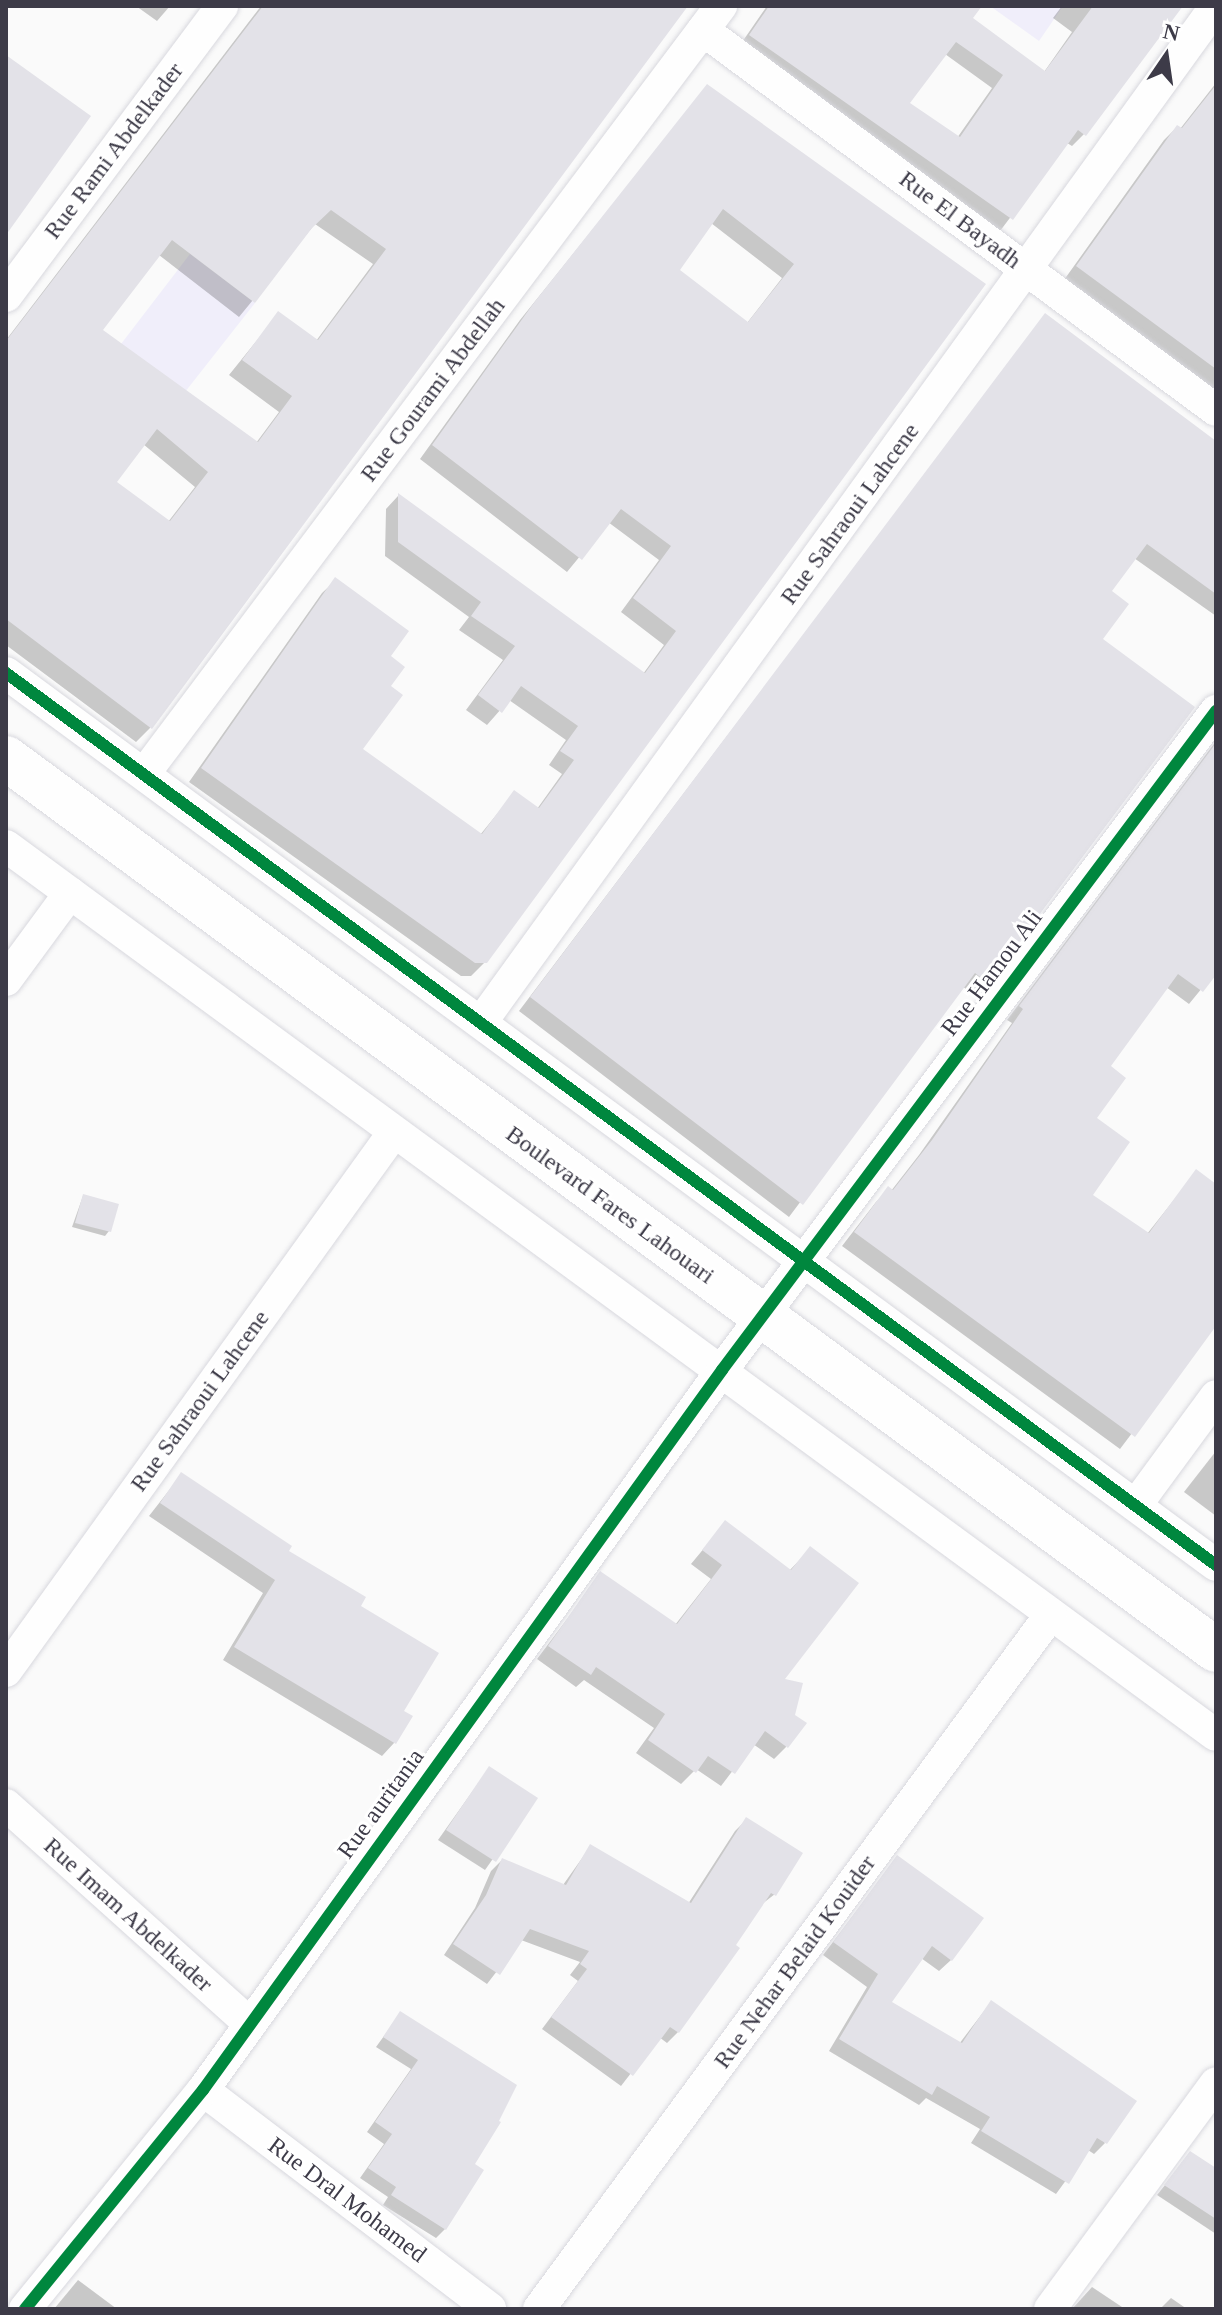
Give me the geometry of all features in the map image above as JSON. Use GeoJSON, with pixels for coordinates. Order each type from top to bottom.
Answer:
{"type":"FeatureCollection","features":[{"type":"Feature","properties":{"kind":"main road","name":"Boulevard Fares Lahouari"},"geometry":{"type":"LineString","coordinates":[[6,758],[1216,1650]]}},
{"type":"Feature","properties":{"kind":"street","name":"Rue Rami Abdelkader"},"geometry":{"type":"LineString","coordinates":[[6,296],[222,6]]}},
{"type":"Feature","properties":{"kind":"street","name":"Rue Sahraoui Lahcene"},"geometry":{"type":"LineString","coordinates":[[482,1021],[1216,6]]}},
{"type":"Feature","properties":{"kind":"street","name":"Rue El Bayadh"},"geometry":{"type":"LineString","coordinates":[[712,18],[1027,270],[1216,410]]}},
{"type":"Feature","properties":{"kind":"street","name":"Rue Gourami Abdellah"},"geometry":{"type":"LineString","coordinates":[[144,774],[712,18]]}},
{"type":"Feature","properties":{"kind":"street"},"geometry":{"type":"LineString","coordinates":[[6,673],[1216,1565]]}},
{"type":"Feature","properties":{"kind":"street","name":"Rue Hamou Ali"},"geometry":{"type":"LineString","coordinates":[[764,1318],[1216,711]]}},
{"type":"Feature","properties":{"kind":"street"},"geometry":{"type":"LineString","coordinates":[[6,846],[1216,1735]]}},
{"type":"Feature","properties":{"kind":"street"},"geometry":{"type":"LineString","coordinates":[[6,980],[70,893]]}},
{"type":"Feature","properties":{"kind":"street","name":"Rue Sahraoui Lahcene"},"geometry":{"type":"LineString","coordinates":[[6,1671],[394,1132]]}},
{"type":"Feature","properties":{"kind":"street","name":"Rue auritania"},"geometry":{"type":"LineString","coordinates":[[25,2309],[203,2090],[722,1370],[764,1318]]}},
{"type":"Feature","properties":{"kind":"street"},"geometry":{"type":"LineString","coordinates":[[1136,1505],[1216,1396]]}},
{"type":"Feature","properties":{"kind":"street","name":"Rue Nehar Belaid Kouider"},"geometry":{"type":"LineString","coordinates":[[539,2309],[1051,1614]]}},
{"type":"Feature","properties":{"kind":"street","name":"Rue Imam Abdelkader"},"geometry":{"type":"LineString","coordinates":[[6,1805],[250,2024]]}},
{"type":"Feature","properties":{"kind":"street"},"geometry":{"type":"LineString","coordinates":[[1050,2309],[1216,2083]]}},
{"type":"Feature","properties":{"kind":"street","name":"Rue Dral Mohamed"},"geometry":{"type":"LineString","coordinates":[[203,2090],[490,2309]]}},
{"type":"Feature","properties":{"kind":"shaded area"},"geometry":{"type":"Polygon","coordinates":[[[990,6],[1063,6],[1039,41],[990,6]]]}},
{"type":"Feature","properties":{"kind":"shaded area"},"geometry":{"type":"Polygon","coordinates":[[[190,254],[255,303],[185,392],[121,344],[190,254]]]}},
{"type":"Feature","properties":{"kind":"building"},"geometry":{"type":"Polygon","coordinates":[[[263,6],[688,6],[152,729],[6,619],[6,341],[263,6]],[[331,210],[312,228],[255,303],[172,240],[103,330],[258,442],[292,396],[242,360],[278,311],[318,340],[386,249],[331,210]],[[157,429],[117,482],[170,521],[208,472],[157,429]]]}},
{"type":"Feature","properties":{"kind":"building"},"geometry":{"type":"Polygon","coordinates":[[[769,6],[982,6],[973,18],[1045,71],[1093,6],[1183,6],[1086,136],[1078,130],[1013,220],[749,35],[769,6]],[[956,42],[910,103],[960,137],[1003,75],[956,42]]]}},
{"type":"Feature","properties":{"kind":"building"},"geometry":{"type":"Polygon","coordinates":[[[6,55],[91,116],[6,235],[6,55]]]}},
{"type":"Feature","properties":{"kind":"building"},"geometry":{"type":"Polygon","coordinates":[[[707,84],[986,284],[487,963],[475,963],[201,768],[335,577],[409,631],[391,656],[405,667],[391,686],[403,695],[363,749],[482,834],[514,790],[539,808],[574,760],[560,751],[578,726],[521,686],[502,713],[478,695],[515,646],[471,616],[481,602],[398,542],[398,493],[645,673],[676,631],[633,598],[671,546],[621,509],[582,560],[432,445],[533,304],[707,84]],[[723,209],[680,270],[748,322],[794,264],[723,209]]]}},
{"type":"Feature","properties":{"kind":"building"},"geometry":{"type":"Polygon","coordinates":[[[1216,85],[1216,369],[1076,266],[1177,125],[1182,128],[1216,85]]]}},
{"type":"Feature","properties":{"kind":"building"},"geometry":{"type":"Polygon","coordinates":[[[1045,313],[1216,441],[1216,594],[1147,544],[1112,591],[1129,604],[1103,639],[1195,707],[988,983],[975,973],[803,1205],[530,997],[1045,313]]]}},
{"type":"Feature","properties":{"kind":"building"},"geometry":{"type":"Polygon","coordinates":[[[1216,743],[1216,975],[1203,992],[1178,974],[1111,1066],[1126,1078],[1097,1118],[1130,1142],[1093,1195],[1149,1233],[1196,1169],[1216,1184],[1216,1326],[1135,1437],[854,1232],[888,1186],[893,1190],[932,1140],[1023,1009],[1019,1006],[1216,743]]]}},
{"type":"Feature","properties":{"kind":"building"},"geometry":{"type":"Polygon","coordinates":[[[83,1194],[119,1204],[111,1232],[75,1223],[83,1194]]]}},
{"type":"Feature","properties":{"kind":"building"},"geometry":{"type":"Polygon","coordinates":[[[181,1472],[292,1546],[289,1551],[366,1597],[361,1606],[439,1653],[404,1711],[413,1716],[396,1744],[234,1647],[275,1580],[160,1503],[181,1472]]]}},
{"type":"Feature","properties":{"kind":"building"},"geometry":{"type":"Polygon","coordinates":[[[725,1520],[791,1570],[810,1546],[859,1583],[785,1679],[803,1683],[795,1715],[807,1723],[788,1748],[765,1731],[735,1774],[708,1756],[696,1773],[648,1740],[665,1714],[596,1667],[591,1675],[548,1646],[600,1571],[677,1624],[722,1565],[702,1550],[725,1520]]]}},
{"type":"Feature","properties":{"kind":"building"},"geometry":{"type":"Polygon","coordinates":[[[489,1766],[538,1798],[496,1862],[446,1830],[489,1766]]]}},
{"type":"Feature","properties":{"kind":"building"},"geometry":{"type":"Polygon","coordinates":[[[746,1817],[803,1853],[776,1896],[771,1893],[736,1945],[740,1948],[679,2033],[670,2027],[633,2076],[551,2017],[587,1969],[580,1964],[589,1951],[530,1929],[500,1975],[453,1944],[486,1895],[502,1858],[566,1885],[590,1844],[691,1903],[746,1817]]]}},
{"type":"Feature","properties":{"kind":"building"},"geometry":{"type":"Polygon","coordinates":[[[897,1855],[984,1918],[952,1961],[932,1946],[892,2002],[962,2043],[991,2000],[1137,2101],[1107,2144],[1097,2138],[1069,2184],[981,2131],[990,2117],[937,2086],[932,2095],[839,2039],[878,1974],[833,1942],[897,1855]]]}},
{"type":"Feature","properties":{"kind":"building"},"geometry":{"type":"Polygon","coordinates":[[[400,2011],[517,2085],[501,2122],[475,2164],[484,2170],[446,2230],[391,2195],[396,2187],[368,2168],[392,2134],[375,2122],[418,2060],[383,2037],[400,2011]]]}},
{"type":"Feature","properties":{"kind":"building"},"geometry":{"type":"Polygon","coordinates":[[[1190,2151],[1216,2168],[1216,2219],[1164,2185],[1190,2151]]]}},
{"type":"Feature","properties":{"kind":"cycle path"},"geometry":{"type":"LineString","coordinates":[[6,673],[1216,1565]]}},
{"type":"Feature","properties":{"kind":"cycle path"},"geometry":{"type":"LineString","coordinates":[[25,2309],[203,2090],[722,1370],[1216,711]]}}]}
